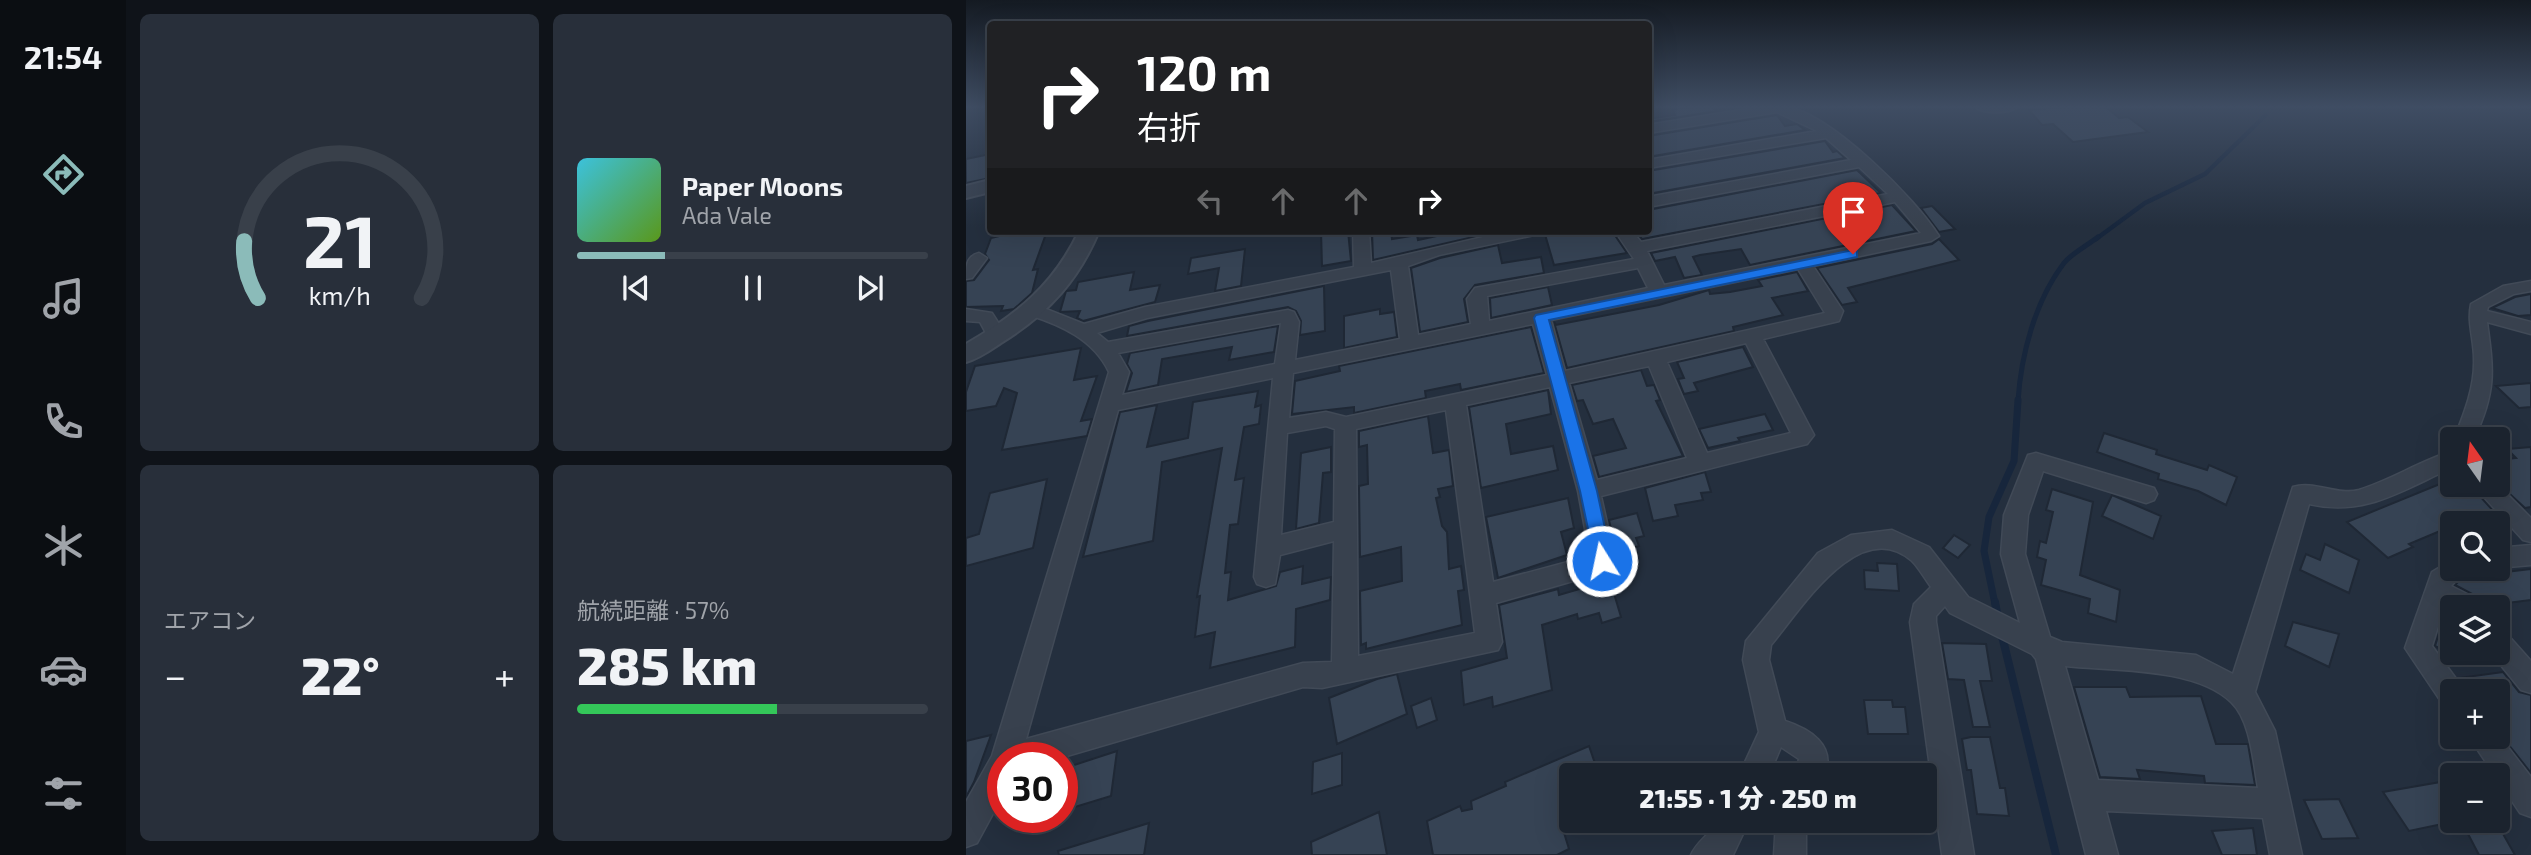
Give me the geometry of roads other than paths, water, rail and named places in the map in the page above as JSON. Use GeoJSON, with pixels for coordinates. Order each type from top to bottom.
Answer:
{"type":"FeatureCollection","features":[{"type":"Feature","properties":{"kind":"street"},"geometry":{"type":"LineString","coordinates":[[1652,163],[1748,147]]}},
{"type":"Feature","properties":{"kind":"street"},"geometry":{"type":"LineString","coordinates":[[1108,405],[1929,238],[1930,232],[1845,147]]}},
{"type":"Feature","properties":{"kind":"street"},"geometry":{"type":"LineString","coordinates":[[1652,201],[1863,162]]}},
{"type":"Feature","properties":{"kind":"street"},"geometry":{"type":"LineString","coordinates":[[966,192],[987,187]]}},
{"type":"Feature","properties":{"kind":"street"},"geometry":{"type":"LineString","coordinates":[[1481,330],[1476,299],[1480,292],[1897,197]]}},
{"type":"Feature","properties":{"kind":"street"},"geometry":{"type":"LineString","coordinates":[[966,354],[1035,311],[1071,270],[1088,235]]}},
{"type":"Feature","properties":{"kind":"street"},"geometry":{"type":"LineString","coordinates":[[1361,235],[1363,268]]}},
{"type":"Feature","properties":{"kind":"street"},"geometry":{"type":"LineString","coordinates":[[1433,235],[1435,251]]}},
{"type":"Feature","properties":{"kind":"street"},"geometry":{"type":"LineString","coordinates":[[1081,331],[1145,313],[1399,263],[1435,251],[1513,235]]}},
{"type":"Feature","properties":{"kind":"street"},"geometry":{"type":"LineString","coordinates":[[1626,235],[1640,255],[1659,293]]}},
{"type":"Feature","properties":{"kind":"street"},"geometry":{"type":"LineString","coordinates":[[966,274],[979,258]]}},
{"type":"Feature","properties":{"kind":"street"},"geometry":{"type":"LineString","coordinates":[[1399,263],[1410,344]]}},
{"type":"Feature","properties":{"kind":"street"},"geometry":{"type":"LineString","coordinates":[[1277,427],[1326,419],[1346,424],[1656,358],[1835,316],[1803,264]]}},
{"type":"Feature","properties":{"kind":"street"},"geometry":{"type":"LineString","coordinates":[[2468,427],[2483,388],[2484,357],[2477,314],[2480,304],[2492,295],[2531,286]]}},
{"type":"Feature","properties":{"kind":"street"},"geometry":{"type":"LineString","coordinates":[[1013,742],[1119,372],[1105,349],[1081,331],[1035,311]]}},
{"type":"Feature","properties":{"kind":"street"},"geometry":{"type":"LineString","coordinates":[[2477,314],[2529,330]]}},
{"type":"Feature","properties":{"kind":"street"},"geometry":{"type":"LineString","coordinates":[[966,315],[986,317],[994,331],[1002,333]]}},
{"type":"Feature","properties":{"kind":"street"},"geometry":{"type":"LineString","coordinates":[[1105,349],[1285,315],[1290,322],[1277,427],[1266,577]]}},
{"type":"Feature","properties":{"kind":"street"},"geometry":{"type":"LineString","coordinates":[[1482,596],[1602,561],[1589,491],[1541,318]]}},
{"type":"Feature","properties":{"kind":"street"},"geometry":{"type":"LineString","coordinates":[[1589,491],[1799,439],[1803,435],[1752,336]]}},
{"type":"Feature","properties":{"kind":"street"},"geometry":{"type":"LineString","coordinates":[[1656,358],[1700,463]]}},
{"type":"Feature","properties":{"kind":"street"},"geometry":{"type":"LineString","coordinates":[[1065,742],[1303,675],[1322,676],[1489,642],[1455,401]]}},
{"type":"Feature","properties":{"kind":"street"},"geometry":{"type":"LineString","coordinates":[[1345,671],[1346,424]]}},
{"type":"Feature","properties":{"kind":"street"},"geometry":{"type":"LineString","coordinates":[[2102,855],[2048,654],[2039,642],[2013,554],[2016,515],[2036,461],[2146,495]]}},
{"type":"Feature","properties":{"kind":"street"},"geometry":{"type":"LineString","coordinates":[[2241,693],[2301,493],[2331,500],[2359,499],[2440,464]]}},
{"type":"Feature","properties":{"kind":"street"},"geometry":{"type":"LineString","coordinates":[[2496,497],[2531,533]]}},
{"type":"Feature","properties":{"kind":"street"},"geometry":{"type":"LineString","coordinates":[[1269,548],[1345,529]]}},
{"type":"Feature","properties":{"kind":"street"},"geometry":{"type":"LineString","coordinates":[[1759,763],[1773,732],[1756,660],[1759,640],[1827,560],[1859,542],[1892,540],[1920,554],[1959,605],[2059,654],[2196,667],[2241,693],[2261,731],[2286,855]]}},
{"type":"Feature","properties":{"kind":"street"},"geometry":{"type":"LineString","coordinates":[[2510,557],[2531,555]]}},
{"type":"Feature","properties":{"kind":"street"},"geometry":{"type":"LineString","coordinates":[[2440,581],[2418,648],[2441,679]]}},
{"type":"Feature","properties":{"kind":"street"},"geometry":{"type":"LineString","coordinates":[[1947,589],[1923,612],[1923,622],[1958,855]]}},
{"type":"Feature","properties":{"kind":"street"},"geometry":{"type":"LineString","coordinates":[[2437,591],[2445,595]]}},
{"type":"Feature","properties":{"kind":"street"},"geometry":{"type":"LineString","coordinates":[[2510,656],[2531,681]]}},
{"type":"Feature","properties":{"kind":"street"},"geometry":{"type":"LineString","coordinates":[[1773,732],[1797,738],[1810,748],[1813,763]]}},
{"type":"Feature","properties":{"kind":"street"},"geometry":{"type":"LineString","coordinates":[[2492,749],[2531,802]]}},
{"type":"Feature","properties":{"kind":"street"},"geometry":{"type":"LineString","coordinates":[[966,832],[987,794]]}},
{"type":"Feature","properties":{"kind":"street"},"geometry":{"type":"LineString","coordinates":[[2088,795],[2277,804]]}},
{"type":"Feature","properties":{"kind":"street"},"geometry":{"type":"LineString","coordinates":[[1707,855],[1720,847],[1728,833]]}},
{"type":"Feature","properties":{"kind":"street"},"geometry":{"type":"LineString","coordinates":[[1790,855],[1791,833]]}},
{"type":"Feature","properties":{"kind":"waterway"},"geometry":{"type":"LineString","coordinates":[[2096,239],[2145,203],[2205,174],[2233,147]]}},
{"type":"Feature","properties":{"kind":"waterway"},"geometry":{"type":"LineString","coordinates":[[2018,401],[2026,347],[2045,294],[2067,259],[2098,237]]}},
{"type":"Feature","properties":{"kind":"waterway"},"geometry":{"type":"LineString","coordinates":[[1995,604],[1984,551],[1989,517],[2014,461],[2018,400]]}},
{"type":"Feature","properties":{"kind":"waterway"},"geometry":{"type":"LineString","coordinates":[[1995,602],[1998,618]]}},
{"type":"Feature","properties":{"kind":"waterway"},"geometry":{"type":"LineString","coordinates":[[2001,632],[2056,855]]}}]}
